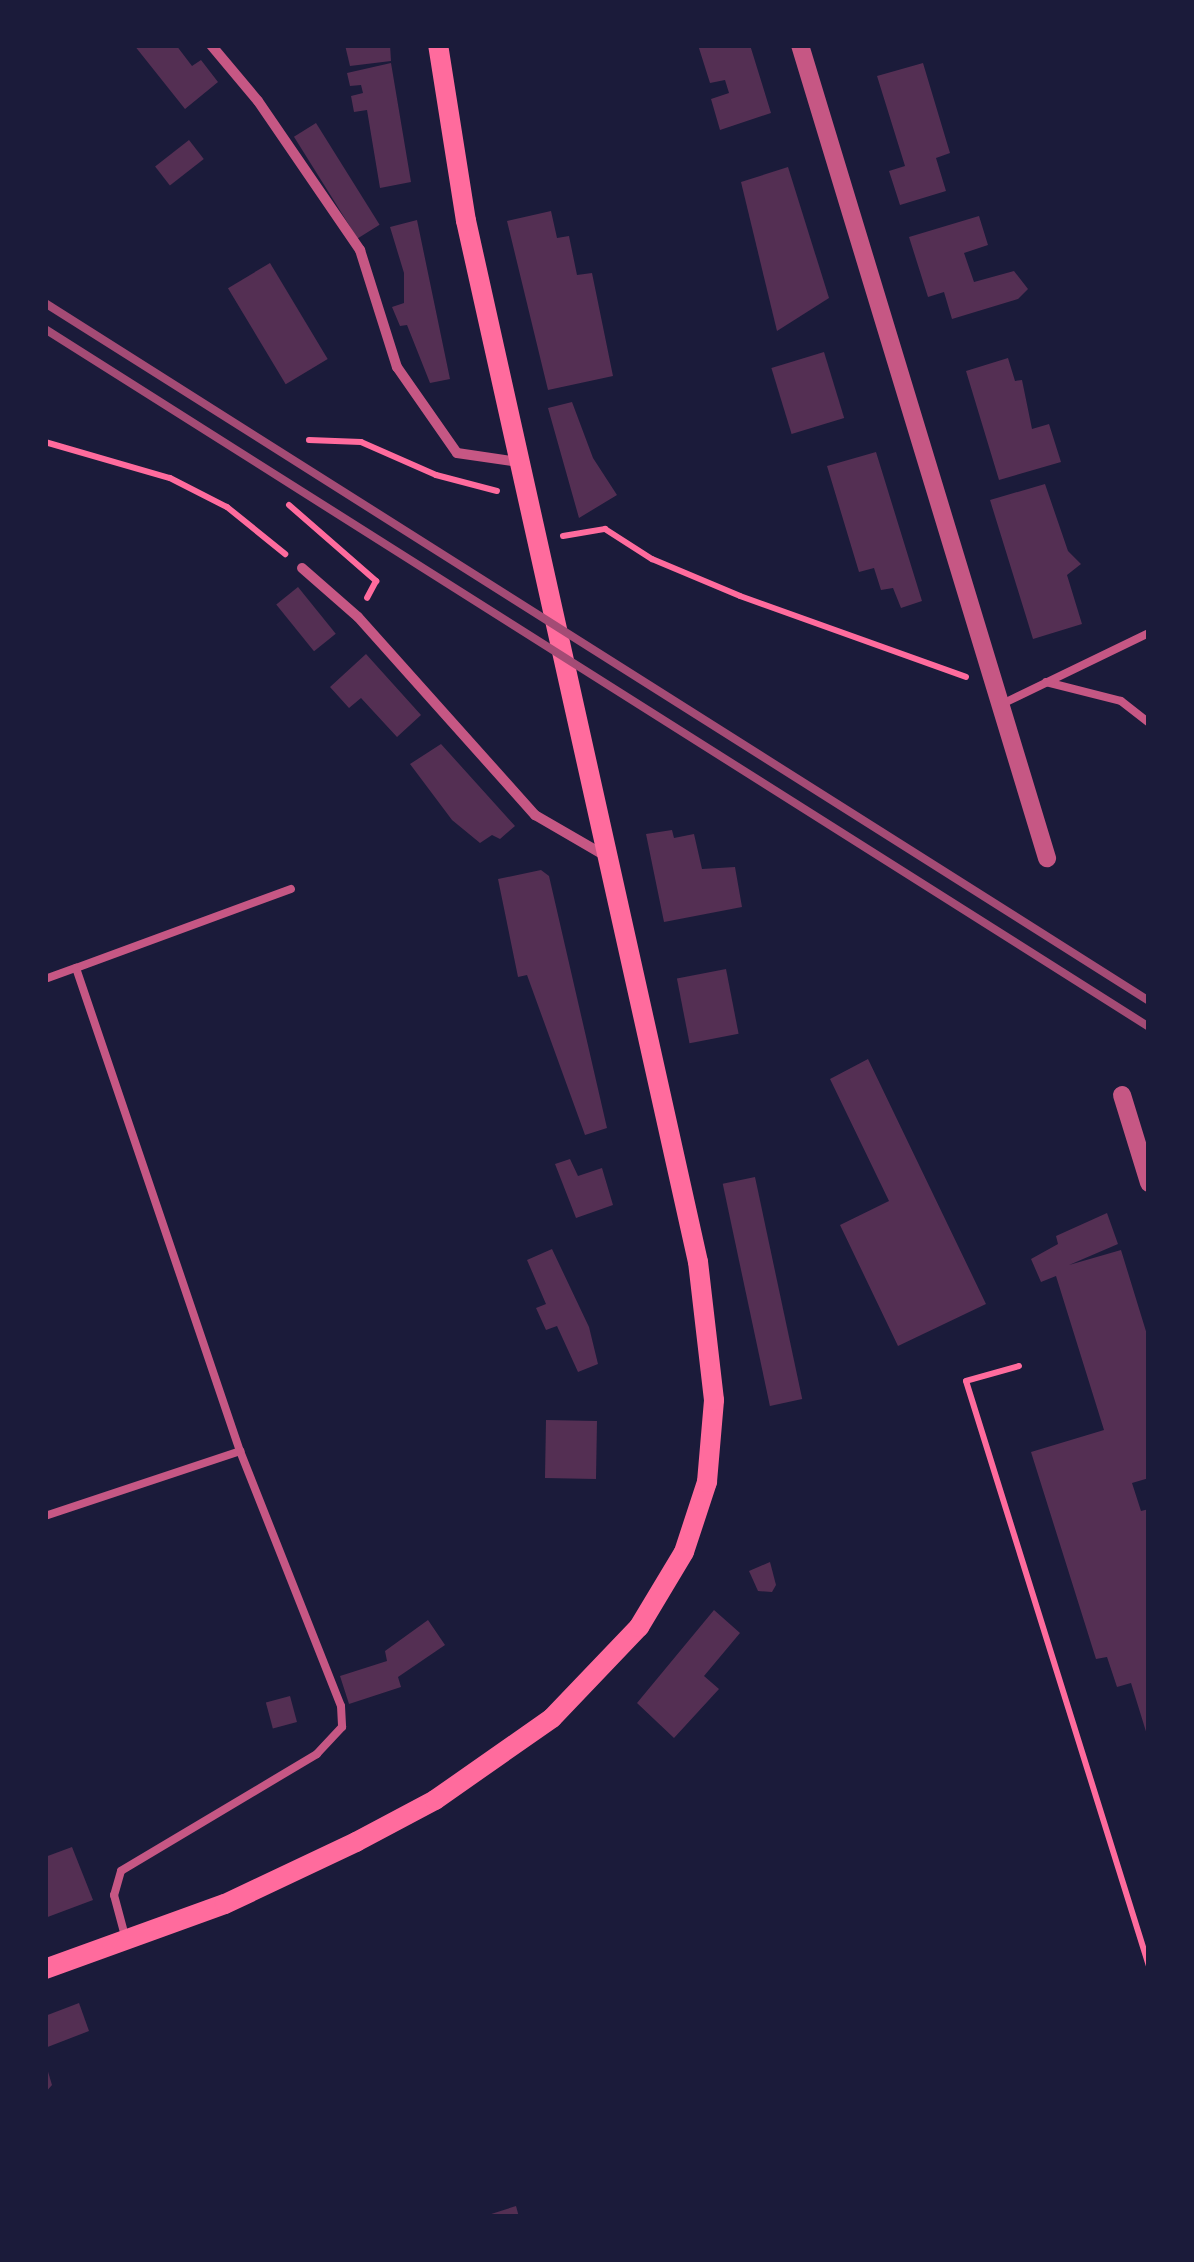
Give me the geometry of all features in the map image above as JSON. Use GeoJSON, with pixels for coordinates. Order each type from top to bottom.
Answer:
{"type":"FeatureCollection","features":[{"type":"Feature","properties":{"kind":"main road"},"geometry":{"type":"LineString","coordinates":[[45,1970],[225,1904],[435,1800],[552,1718],[596,1677],[640,1627],[684,1552],[708,1482],[714,1400],[698,1262],[604,855],[466,221],[438,45]]}},
{"type":"Feature","properties":{"kind":"street"},"geometry":{"type":"LineString","coordinates":[[211,45],[258,100],[360,250],[397,367],[457,453],[519,462]]}},
{"type":"Feature","properties":{"kind":"street"},"geometry":{"type":"LineString","coordinates":[[800,45],[1047,858]]}},
{"type":"Feature","properties":{"kind":"street"},"geometry":{"type":"LineString","coordinates":[[302,568],[358,617],[535,815],[604,855]]}},
{"type":"Feature","properties":{"kind":"street"},"geometry":{"type":"LineString","coordinates":[[1122,1094],[1149,1183]]}},
{"type":"Feature","properties":{"kind":"lane"},"geometry":{"type":"LineString","coordinates":[[998,706],[1149,632]]}},
{"type":"Feature","properties":{"kind":"lane"},"geometry":{"type":"LineString","coordinates":[[1046,682],[1121,701],[1149,722]]}},
{"type":"Feature","properties":{"kind":"lane"},"geometry":{"type":"LineString","coordinates":[[45,979],[291,889]]}},
{"type":"Feature","properties":{"kind":"lane"},"geometry":{"type":"LineString","coordinates":[[76,968],[240,1451],[342,1706],[342,1728],[317,1754],[120,1872],[114,1895],[127,1940]]}},
{"type":"Feature","properties":{"kind":"lane"},"geometry":{"type":"LineString","coordinates":[[45,1516],[240,1451]]}},
{"type":"Feature","properties":{"kind":"path"},"geometry":{"type":"LineString","coordinates":[[309,440],[361,442],[436,476],[528,499]]}},
{"type":"Feature","properties":{"kind":"path"},"geometry":{"type":"LineString","coordinates":[[45,442],[170,478],[227,507],[302,568]]}},
{"type":"Feature","properties":{"kind":"path"},"geometry":{"type":"LineString","coordinates":[[288,505],[376,581],[358,617]]}},
{"type":"Feature","properties":{"kind":"path"},"geometry":{"type":"LineString","coordinates":[[538,540],[605,529],[652,558],[740,596],[993,686]]}},
{"type":"Feature","properties":{"kind":"path"},"geometry":{"type":"LineString","coordinates":[[1019,1366],[966,1381],[1145,1941],[1149,1966]]}},
{"type":"Feature","properties":{"kind":"building"},"geometry":{"type":"Polygon","coordinates":[[[134,45],[176,45],[192,66],[201,60],[218,82],[185,109],[134,45]]]}},
{"type":"Feature","properties":{"kind":"building"},"geometry":{"type":"Polygon","coordinates":[[[345,45],[390,45],[391,61],[350,66],[345,45]]]}},
{"type":"Feature","properties":{"kind":"building"},"geometry":{"type":"Polygon","coordinates":[[[698,45],[750,45],[771,113],[720,130],[711,99],[729,93],[725,80],[710,83],[698,45]]]}},
{"type":"Feature","properties":{"kind":"building"},"geometry":{"type":"Polygon","coordinates":[[[391,63],[411,182],[380,188],[367,110],[354,112],[351,96],[363,93],[361,85],[350,86],[347,73],[391,63]]]}},
{"type":"Feature","properties":{"kind":"building"},"geometry":{"type":"Polygon","coordinates":[[[923,63],[950,153],[936,158],[946,191],[900,205],[889,171],[905,166],[877,76],[923,63]]]}},
{"type":"Feature","properties":{"kind":"building"},"geometry":{"type":"Polygon","coordinates":[[[316,123],[380,225],[358,239],[294,137],[316,123]]]}},
{"type":"Feature","properties":{"kind":"building"},"geometry":{"type":"Polygon","coordinates":[[[189,140],[204,159],[170,185],[155,166],[189,140]]]}},
{"type":"Feature","properties":{"kind":"building"},"geometry":{"type":"Polygon","coordinates":[[[788,167],[829,298],[777,331],[741,182],[788,167]]]}},
{"type":"Feature","properties":{"kind":"building"},"geometry":{"type":"Polygon","coordinates":[[[551,211],[557,238],[569,236],[577,275],[592,273],[613,376],[548,390],[507,221],[551,211]]]}},
{"type":"Feature","properties":{"kind":"building"},"geometry":{"type":"Polygon","coordinates":[[[979,216],[988,245],[964,253],[974,282],[1014,271],[1028,289],[1018,299],[952,319],[944,292],[928,297],[909,237],[979,216]]]}},
{"type":"Feature","properties":{"kind":"building"},"geometry":{"type":"Polygon","coordinates":[[[417,220],[450,379],[430,383],[407,325],[400,326],[392,307],[404,303],[404,273],[390,227],[417,220]]]}},
{"type":"Feature","properties":{"kind":"building"},"geometry":{"type":"Polygon","coordinates":[[[270,263],[328,359],[286,384],[228,288],[270,263]]]}},
{"type":"Feature","properties":{"kind":"building"},"geometry":{"type":"Polygon","coordinates":[[[824,352],[844,418],[792,434],[771,368],[824,352]]]}},
{"type":"Feature","properties":{"kind":"building"},"geometry":{"type":"Polygon","coordinates":[[[1008,358],[1015,381],[1022,380],[1032,429],[1049,424],[1061,462],[999,480],[966,371],[1008,358]]]}},
{"type":"Feature","properties":{"kind":"building"},"geometry":{"type":"Polygon","coordinates":[[[572,402],[593,458],[617,495],[579,518],[548,408],[572,402]]]}},
{"type":"Feature","properties":{"kind":"building"},"geometry":{"type":"Polygon","coordinates":[[[876,452],[922,601],[901,608],[893,588],[881,590],[874,568],[859,572],[827,466],[876,452]]]}},
{"type":"Feature","properties":{"kind":"building"},"geometry":{"type":"Polygon","coordinates":[[[1045,484],[1068,551],[1081,564],[1067,575],[1082,624],[1033,639],[990,500],[1045,484]]]}},
{"type":"Feature","properties":{"kind":"building"},"geometry":{"type":"Polygon","coordinates":[[[298,587],[336,634],[314,651],[276,605],[298,587]]]}},
{"type":"Feature","properties":{"kind":"building"},"geometry":{"type":"Polygon","coordinates":[[[366,654],[421,715],[397,737],[361,698],[349,708],[330,687],[366,654]]]}},
{"type":"Feature","properties":{"kind":"building"},"geometry":{"type":"Polygon","coordinates":[[[441,744],[515,826],[500,839],[492,835],[480,843],[452,820],[410,764],[441,744]]]}},
{"type":"Feature","properties":{"kind":"building"},"geometry":{"type":"Polygon","coordinates":[[[672,830],[674,838],[694,834],[702,869],[735,867],[742,907],[664,922],[646,834],[672,830]]]}},
{"type":"Feature","properties":{"kind":"building"},"geometry":{"type":"Polygon","coordinates":[[[541,870],[549,876],[607,1128],[585,1135],[527,975],[518,977],[498,879],[541,870]]]}},
{"type":"Feature","properties":{"kind":"building"},"geometry":{"type":"Polygon","coordinates":[[[726,969],[739,1034],[690,1043],[677,979],[726,969]]]}},
{"type":"Feature","properties":{"kind":"building"},"geometry":{"type":"Polygon","coordinates":[[[868,1059],[986,1304],[898,1346],[840,1225],[889,1201],[830,1079],[868,1059]]]}},
{"type":"Feature","properties":{"kind":"building"},"geometry":{"type":"Polygon","coordinates":[[[570,1159],[578,1176],[602,1168],[613,1205],[576,1218],[555,1164],[570,1159]]]}},
{"type":"Feature","properties":{"kind":"building"},"geometry":{"type":"Polygon","coordinates":[[[755,1177],[802,1399],[770,1406],[723,1184],[755,1177]]]}},
{"type":"Feature","properties":{"kind":"building"},"geometry":{"type":"Polygon","coordinates":[[[1107,1213],[1118,1244],[1069,1265],[1121,1250],[1149,1341],[1149,1478],[1132,1483],[1141,1511],[1149,1509],[1148,1738],[1131,1683],[1117,1687],[1107,1657],[1096,1659],[1031,1452],[1104,1430],[1056,1276],[1041,1282],[1031,1259],[1058,1244],[1056,1236],[1107,1213]]]}},
{"type":"Feature","properties":{"kind":"building"},"geometry":{"type":"Polygon","coordinates":[[[552,1249],[589,1327],[598,1364],[578,1372],[557,1326],[546,1330],[536,1308],[546,1304],[527,1260],[552,1249]]]}},
{"type":"Feature","properties":{"kind":"building"},"geometry":{"type":"Polygon","coordinates":[[[546,1420],[597,1421],[596,1479],[545,1478],[546,1420]]]}},
{"type":"Feature","properties":{"kind":"building"},"geometry":{"type":"Polygon","coordinates":[[[770,1562],[776,1585],[772,1592],[758,1591],[749,1571],[770,1562]]]}},
{"type":"Feature","properties":{"kind":"building"},"geometry":{"type":"Polygon","coordinates":[[[714,1610],[740,1633],[704,1676],[719,1689],[674,1738],[637,1703],[714,1610]]]}},
{"type":"Feature","properties":{"kind":"building"},"geometry":{"type":"Polygon","coordinates":[[[428,1620],[445,1645],[398,1677],[401,1687],[349,1704],[340,1676],[387,1661],[385,1651],[428,1620]]]}},
{"type":"Feature","properties":{"kind":"building"},"geometry":{"type":"Polygon","coordinates":[[[290,1696],[297,1722],[273,1729],[266,1702],[290,1696]]]}},
{"type":"Feature","properties":{"kind":"building"},"geometry":{"type":"Polygon","coordinates":[[[72,1847],[93,1900],[45,1918],[45,1857],[72,1847]]]}},
{"type":"Feature","properties":{"kind":"building"},"geometry":{"type":"Polygon","coordinates":[[[79,2003],[89,2031],[45,2048],[45,2016],[79,2003]]]}},
{"type":"Feature","properties":{"kind":"building"},"geometry":{"type":"Polygon","coordinates":[[[45,2066],[52,2085],[45,2093],[45,2066]]]}},
{"type":"Feature","properties":{"kind":"building"},"geometry":{"type":"Polygon","coordinates":[[[516,2206],[519,2217],[485,2217],[485,2216],[516,2206]]]}},
{"type":"Feature","properties":{"kind":"railway"},"geometry":{"type":"LineString","coordinates":[[45,303],[1149,1001]]}},
{"type":"Feature","properties":{"kind":"railway"},"geometry":{"type":"LineString","coordinates":[[45,329],[1149,1027]]}}]}
